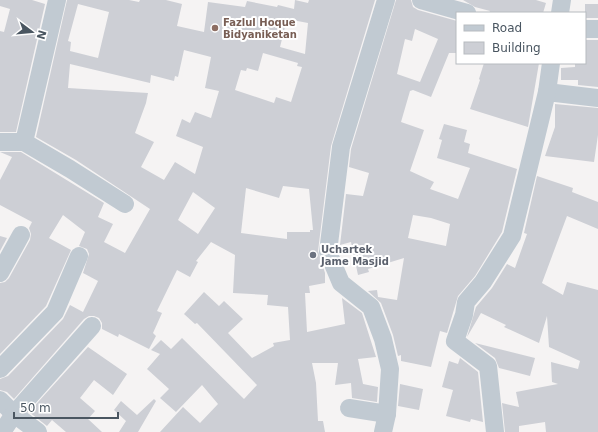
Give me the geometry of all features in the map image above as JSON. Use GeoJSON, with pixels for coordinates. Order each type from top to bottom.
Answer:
{"type":"FeatureCollection","features":[{"type":"Feature","properties":{"kind":"street"},"geometry":{"type":"LineString","coordinates":[[24,142],[57,0]]}},
{"type":"Feature","properties":{"kind":"street"},"geometry":{"type":"LineString","coordinates":[[383,432],[387,414],[390,369],[383,339],[371,307],[341,283],[328,252],[341,147],[386,0]]}},
{"type":"Feature","properties":{"kind":"street"},"geometry":{"type":"LineString","coordinates":[[421,0],[463,12]]}},
{"type":"Feature","properties":{"kind":"street"},"geometry":{"type":"LineString","coordinates":[[560,12],[562,0]]}},
{"type":"Feature","properties":{"kind":"street"},"geometry":{"type":"LineString","coordinates":[[586,29],[598,29]]}},
{"type":"Feature","properties":{"kind":"street"},"geometry":{"type":"LineString","coordinates":[[495,432],[488,366],[454,341],[464,315],[466,302],[484,282],[512,236],[547,92],[551,64]]}},
{"type":"Feature","properties":{"kind":"street"},"geometry":{"type":"LineString","coordinates":[[547,92],[598,98]]}},
{"type":"Feature","properties":{"kind":"street"},"geometry":{"type":"LineString","coordinates":[[0,142],[24,142],[125,204]]}},
{"type":"Feature","properties":{"kind":"street"},"geometry":{"type":"LineString","coordinates":[[0,273],[21,235]]}},
{"type":"Feature","properties":{"kind":"street"},"geometry":{"type":"LineString","coordinates":[[0,369],[55,312],[79,256]]}},
{"type":"Feature","properties":{"kind":"street"},"geometry":{"type":"LineString","coordinates":[[2,432],[14,414],[92,326]]}},
{"type":"Feature","properties":{"kind":"street"},"geometry":{"type":"LineString","coordinates":[[0,400],[14,414],[38,432]]}},
{"type":"Feature","properties":{"kind":"street"},"geometry":{"type":"LineString","coordinates":[[349,408],[387,414]]}},
{"type":"Feature","properties":{"kind":"building"},"geometry":{"type":"Polygon","coordinates":[[[0,0],[32,0],[45,4],[16,132],[0,132],[0,31],[4,32],[10,9],[0,6],[0,0]]]}},
{"type":"Feature","properties":{"kind":"building"},"geometry":{"type":"Polygon","coordinates":[[[67,0],[129,0],[139,2],[140,0],[166,0],[182,4],[177,26],[204,32],[208,2],[245,7],[247,1],[277,7],[278,5],[294,9],[295,0],[308,3],[309,0],[375,0],[331,146],[318,251],[325,273],[325,283],[309,286],[310,293],[305,293],[307,332],[345,324],[342,298],[362,313],[376,357],[358,359],[363,384],[378,387],[377,402],[352,398],[351,383],[335,385],[338,363],[312,363],[316,383],[318,421],[323,421],[325,432],[160,432],[183,407],[200,423],[218,404],[202,385],[176,412],[160,398],[169,389],[147,369],[160,354],[151,350],[161,340],[171,349],[182,338],[244,399],[257,385],[197,323],[195,324],[184,314],[204,292],[219,306],[224,301],[243,319],[228,333],[252,358],[274,346],[273,343],[290,340],[288,307],[267,305],[268,295],[233,293],[235,255],[211,242],[196,261],[198,262],[190,277],[177,270],[157,311],[162,313],[153,333],[156,336],[149,349],[119,334],[118,337],[102,329],[102,323],[99,318],[89,316],[84,319],[14,399],[7,392],[0,390],[0,379],[8,376],[63,319],[70,305],[83,312],[98,281],[83,273],[89,254],[87,249],[79,246],[85,232],[63,215],[49,238],[71,250],[46,306],[0,354],[0,283],[5,282],[9,278],[30,240],[31,234],[29,228],[32,222],[0,205],[0,180],[12,157],[0,152],[21,152],[104,203],[98,217],[113,224],[104,242],[125,253],[150,209],[76,160],[36,137],[67,0]],[[78,4],[68,41],[71,42],[70,51],[98,58],[109,12],[78,4]],[[287,19],[280,47],[305,54],[308,23],[287,19]],[[184,50],[178,77],[175,76],[174,81],[151,75],[150,83],[70,64],[68,88],[148,93],[135,133],[154,142],[141,167],[164,180],[175,162],[195,174],[203,147],[176,136],[182,119],[190,123],[195,112],[211,118],[219,91],[205,88],[211,57],[184,50]],[[263,53],[258,71],[247,68],[246,71],[241,70],[235,90],[274,103],[276,97],[291,102],[302,67],[297,66],[298,63],[263,53]],[[283,186],[279,198],[246,188],[241,233],[287,239],[287,232],[310,232],[310,230],[313,230],[309,189],[283,186]],[[193,192],[178,220],[198,234],[215,208],[193,192]]]}},
{"type":"Feature","properties":{"kind":"building"},"geometry":{"type":"Polygon","coordinates":[[[396,0],[411,0],[413,7],[418,10],[456,21],[456,53],[449,53],[431,97],[413,90],[410,91],[401,122],[424,130],[410,171],[434,182],[430,189],[458,199],[470,168],[437,158],[442,140],[439,139],[444,124],[467,130],[464,142],[470,144],[468,153],[517,169],[502,232],[475,276],[458,296],[447,333],[440,331],[431,367],[401,361],[401,355],[398,356],[393,335],[381,303],[368,291],[377,290],[378,297],[397,300],[404,258],[368,269],[369,272],[358,275],[351,242],[340,245],[346,194],[363,196],[369,173],[349,167],[351,149],[396,0]],[[415,29],[412,41],[405,39],[397,74],[420,82],[438,39],[415,29]],[[413,215],[408,238],[446,246],[450,224],[431,218],[413,215]]]}},
{"type":"Feature","properties":{"kind":"building"},"geometry":{"type":"Polygon","coordinates":[[[463,0],[536,0],[546,3],[543,12],[490,12],[475,7],[463,0]]]}},
{"type":"Feature","properties":{"kind":"building"},"geometry":{"type":"Polygon","coordinates":[[[585,4],[598,4],[598,18],[586,18],[585,4]]]}},
{"type":"Feature","properties":{"kind":"building"},"geometry":{"type":"Polygon","coordinates":[[[586,40],[598,40],[598,87],[578,85],[578,80],[561,80],[561,68],[575,67],[575,64],[586,64],[586,40]]]}},
{"type":"Feature","properties":{"kind":"building"},"geometry":{"type":"Polygon","coordinates":[[[484,64],[539,64],[528,127],[470,109],[480,80],[484,64]]]}},
{"type":"Feature","properties":{"kind":"building"},"geometry":{"type":"Polygon","coordinates":[[[555,104],[598,108],[598,135],[594,162],[545,156],[555,127],[555,104]]]}},
{"type":"Feature","properties":{"kind":"building"},"geometry":{"type":"Polygon","coordinates":[[[537,176],[573,188],[572,192],[598,202],[598,229],[567,216],[542,283],[563,295],[567,282],[598,290],[598,432],[546,432],[545,422],[519,426],[519,432],[505,432],[502,403],[519,407],[516,392],[558,384],[552,382],[551,362],[578,369],[580,361],[549,347],[547,316],[539,343],[504,327],[506,325],[481,313],[467,337],[476,307],[492,288],[507,264],[515,268],[527,234],[524,233],[537,176]]]}},
{"type":"Feature","properties":{"kind":"building"},"geometry":{"type":"Polygon","coordinates":[[[0,236],[7,238],[0,251],[0,236]]]}},
{"type":"Feature","properties":{"kind":"building"},"geometry":{"type":"Polygon","coordinates":[[[475,343],[535,358],[530,376],[499,368],[495,358],[475,343]]]}},
{"type":"Feature","properties":{"kind":"building"},"geometry":{"type":"Polygon","coordinates":[[[88,347],[127,374],[113,395],[94,380],[80,398],[95,411],[88,419],[102,432],[66,432],[52,420],[47,426],[29,412],[88,347]]]}},
{"type":"Feature","properties":{"kind":"building"},"geometry":{"type":"Polygon","coordinates":[[[460,358],[478,372],[483,422],[471,419],[470,422],[446,416],[453,390],[442,387],[449,361],[458,364],[460,358]]]}},
{"type":"Feature","properties":{"kind":"building"},"geometry":{"type":"Polygon","coordinates":[[[400,384],[423,389],[419,410],[398,406],[400,384]]]}},
{"type":"Feature","properties":{"kind":"building"},"geometry":{"type":"Polygon","coordinates":[[[154,399],[156,401],[138,432],[119,432],[126,421],[114,410],[121,401],[137,415],[154,399]]]}},
{"type":"Feature","properties":{"kind":"place","name":"Fazlul Hoque Bidyaniketan"},"geometry":{"type":"Point","coordinates":[215,28]}},
{"type":"Feature","properties":{"kind":"place","name":"Uchartek Jame Masjid"},"geometry":{"type":"Point","coordinates":[313,255]}}]}
